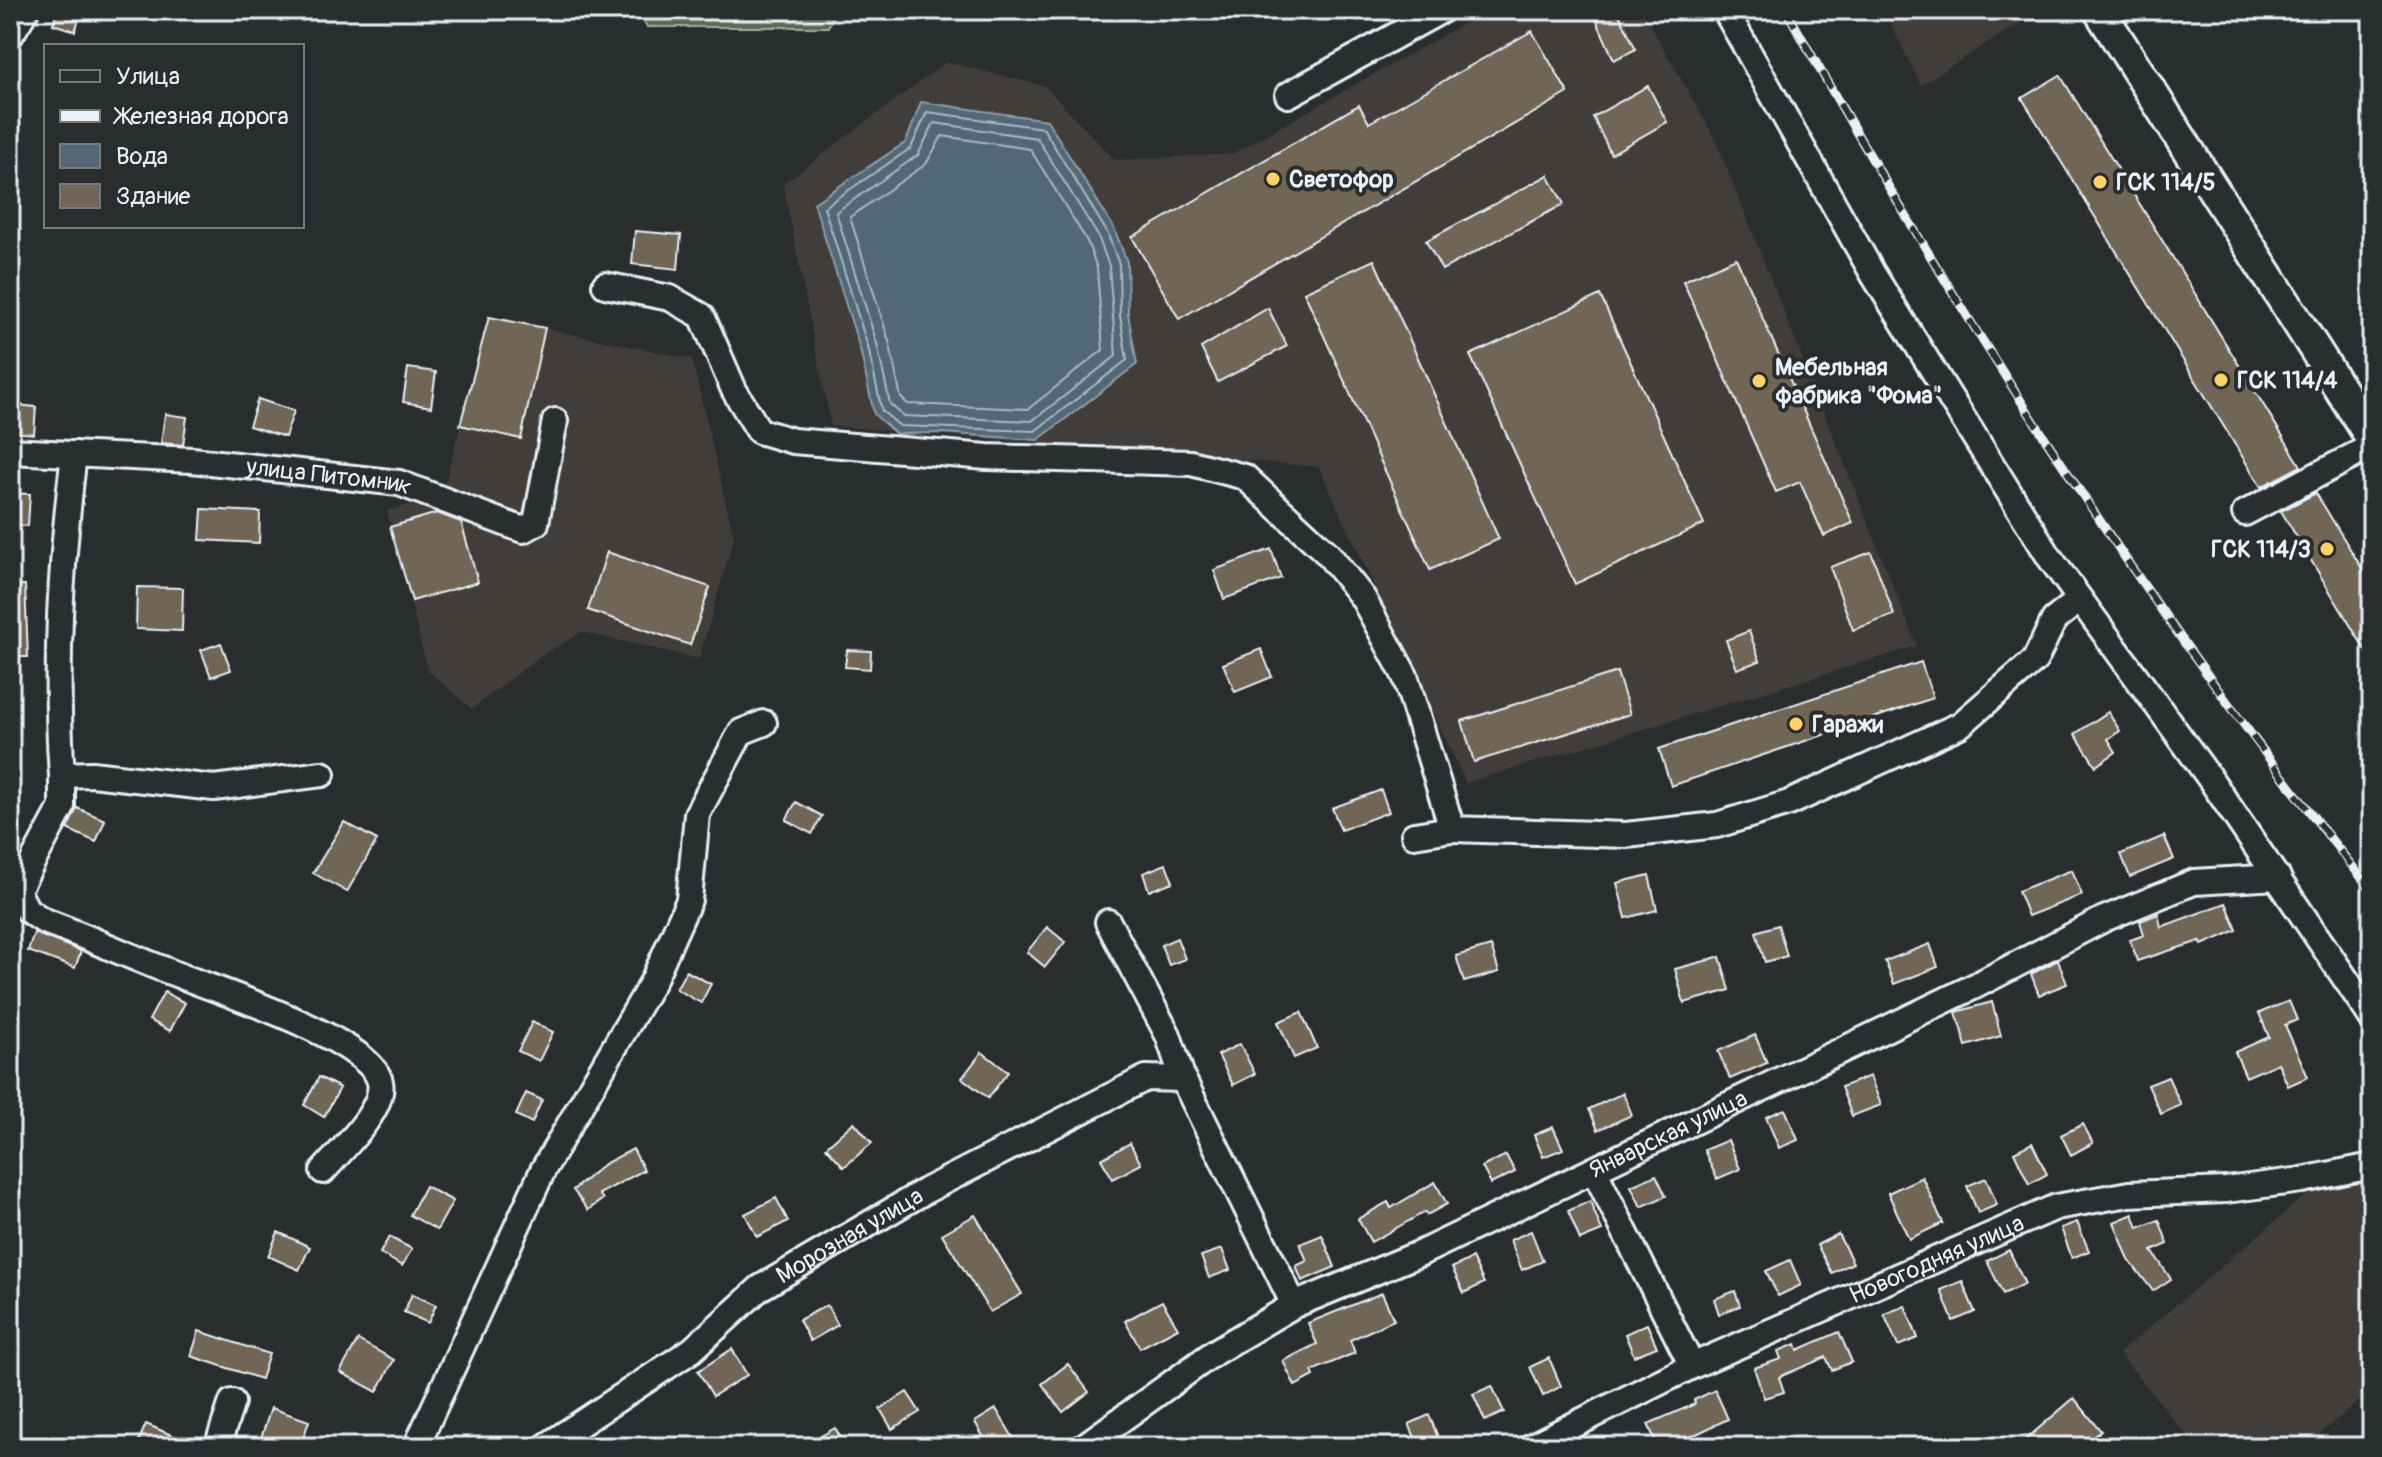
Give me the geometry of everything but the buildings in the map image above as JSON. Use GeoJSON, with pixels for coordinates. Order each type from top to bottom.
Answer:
{"type":"FeatureCollection","features":[{"type":"Feature","properties":{"kind":"main road"},"geometry":{"type":"LineString","coordinates":[[2099,10],[2372,439]]}},
{"type":"Feature","properties":{"kind":"street"},"geometry":{"type":"LineString","coordinates":[[10,36],[26,10]]}},
{"type":"Feature","properties":{"kind":"street"},"geometry":{"type":"LineString","coordinates":[[1288,95],[1442,10]]}},
{"type":"Feature","properties":{"kind":"street"},"geometry":{"type":"LineString","coordinates":[[1725,10],[1873,274],[2079,600],[2211,780],[2372,1018]]}},
{"type":"Feature","properties":{"kind":"street"},"geometry":{"type":"LineString","coordinates":[[605,285],[670,298],[702,316],[734,390],[759,431],[793,441],[987,457],[1191,463],[1245,477],[1328,554],[1363,598],[1405,676],[1452,829]]}},
{"type":"Feature","properties":{"kind":"street","name":"улица Питомник"},"geometry":{"type":"LineString","coordinates":[[10,451],[192,460],[399,483],[523,530],[536,523],[555,421]]}},
{"type":"Feature","properties":{"kind":"street"},"geometry":{"type":"LineString","coordinates":[[2245,513],[2372,446]]}},
{"type":"Feature","properties":{"kind":"street"},"geometry":{"type":"LineString","coordinates":[[74,454],[64,532],[58,651],[62,807],[17,891],[27,910],[157,967],[296,1020],[339,1042],[367,1062],[380,1080],[380,1102],[323,1171]]}},
{"type":"Feature","properties":{"kind":"street"},"geometry":{"type":"LineString","coordinates":[[1414,835],[1452,829],[1626,835],[1717,825],[1789,803],[1960,725],[2035,660],[2054,620],[2079,600]]}},
{"type":"Feature","properties":{"kind":"street"},"geometry":{"type":"LineString","coordinates":[[416,1447],[543,1170],[653,981],[671,941],[689,900],[697,814],[741,732],[764,723]]}},
{"type":"Feature","properties":{"kind":"street"},"geometry":{"type":"LineString","coordinates":[[62,775],[92,774],[214,788],[322,774]]}},
{"type":"Feature","properties":{"kind":"street","name":"Январская улица"},"geometry":{"type":"LineString","coordinates":[[1083,1447],[1215,1352],[1294,1305],[1421,1253],[2104,919],[2194,882],[2278,877]]}},
{"type":"Feature","properties":{"kind":"street"},"geometry":{"type":"LineString","coordinates":[[1108,922],[1168,1035],[1183,1079],[1294,1305]]}},
{"type":"Feature","properties":{"kind":"street","name":"Морозная улица"},"geometry":{"type":"LineString","coordinates":[[545,1447],[692,1350],[760,1288],[925,1191],[1146,1078],[1183,1079]]}},
{"type":"Feature","properties":{"kind":"street","name":"Новогодняя улица"},"geometry":{"type":"LineString","coordinates":[[1530,1447],[1692,1366],[2056,1207],[2129,1194],[2226,1190],[2302,1180],[2372,1166]]}},
{"type":"Feature","properties":{"kind":"street"},"geometry":{"type":"LineString","coordinates":[[1594,1170],[1692,1366]]}},
{"type":"Feature","properties":{"kind":"street"},"geometry":{"type":"LineString","coordinates":[[217,1447],[232,1402]]}},
{"type":"Feature","properties":{"kind":"shaded area"},"geometry":{"type":"Polygon","coordinates":[[[1488,10],[1642,10],[1716,141],[1917,646],[1466,783],[1319,467],[831,426],[783,184],[946,62],[1045,86],[1115,160],[1232,154],[1488,10]]]}},
{"type":"Feature","properties":{"kind":"shaded area"},"geometry":{"type":"Polygon","coordinates":[[[1884,10],[2036,10],[2037,12],[1921,85],[1884,10]]]}},
{"type":"Feature","properties":{"kind":"shaded area"},"geometry":{"type":"Polygon","coordinates":[[[489,317],[692,359],[734,538],[699,659],[582,632],[539,657],[472,709],[428,671],[387,511],[442,495],[489,317]]]}},
{"type":"Feature","properties":{"kind":"shaded area"},"geometry":{"type":"Polygon","coordinates":[[[2372,1182],[2372,1390],[2304,1447],[2196,1447],[2119,1353],[2307,1194],[2372,1182]]]}},
{"type":"Feature","properties":{"kind":"green space"},"geometry":{"type":"Polygon","coordinates":[[[636,10],[836,10],[828,27],[647,27],[636,10]]]}},
{"type":"Feature","properties":{"kind":"water"},"geometry":{"type":"Polygon","coordinates":[[[921,102],[1047,120],[1114,228],[1127,262],[1128,314],[1137,364],[1038,440],[942,433],[896,434],[874,414],[860,349],[814,203],[906,142],[921,102]]]}},
{"type":"Feature","properties":{"kind":"railway"},"geometry":{"type":"LineString","coordinates":[[1786,10],[1920,239],[2061,462],[2211,680],[2372,891]]}},
{"type":"Feature","properties":{"kind":"place","name":"Светофор"},"geometry":{"type":"Point","coordinates":[1273,179]}},
{"type":"Feature","properties":{"kind":"place","name":"ГСК 114/5"},"geometry":{"type":"Point","coordinates":[2100,182]}},
{"type":"Feature","properties":{"kind":"place","name":"ГСК 114/4"},"geometry":{"type":"Point","coordinates":[2221,380]}},
{"type":"Feature","properties":{"kind":"place","name":"Мебельная фабрика \"Фома\""},"geometry":{"type":"Point","coordinates":[1759,381]}},
{"type":"Feature","properties":{"kind":"place","name":"ГСК 114/3"},"geometry":{"type":"Point","coordinates":[2327,549]}},
{"type":"Feature","properties":{"kind":"place","name":"Гаражи"},"geometry":{"type":"Point","coordinates":[1796,724]}}]}
